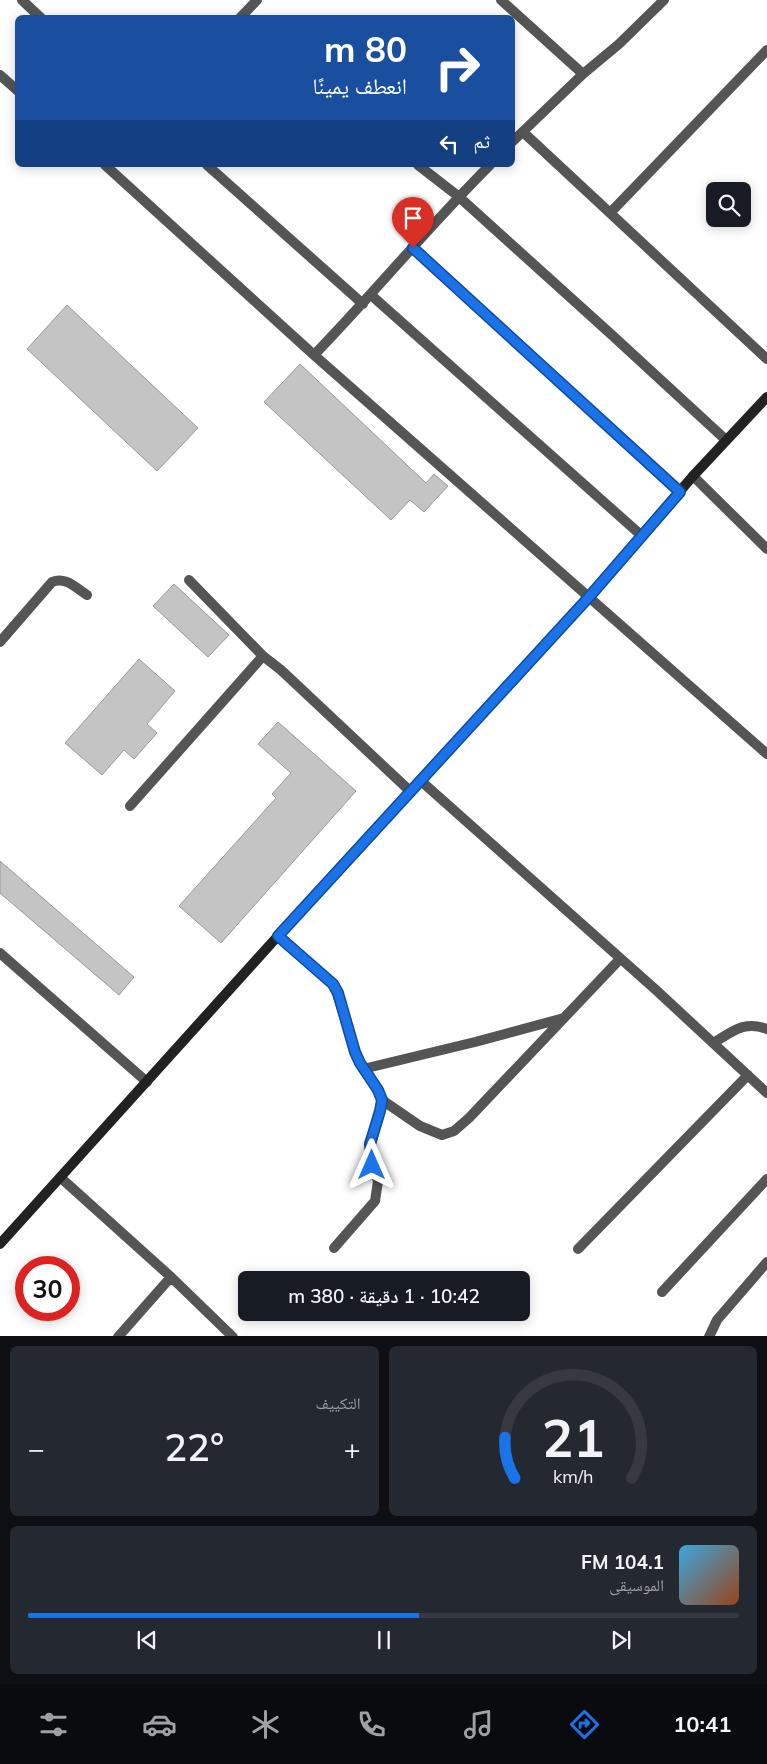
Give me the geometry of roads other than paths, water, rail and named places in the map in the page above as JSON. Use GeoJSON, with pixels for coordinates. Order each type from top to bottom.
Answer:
{"type":"FeatureCollection","features":[{"type":"Feature","properties":{"kind":"main road"},"geometry":{"type":"LineString","coordinates":[[0,1244],[278,936],[589,597],[693,476],[767,397]]}},
{"type":"Feature","properties":{"kind":"street"},"geometry":{"type":"LineString","coordinates":[[22,0],[38,15]]}},
{"type":"Feature","properties":{"kind":"street"},"geometry":{"type":"LineString","coordinates":[[244,15],[257,0]]}},
{"type":"Feature","properties":{"kind":"street"},"geometry":{"type":"LineString","coordinates":[[500,0],[583,74]]}},
{"type":"Feature","properties":{"kind":"street"},"geometry":{"type":"LineString","coordinates":[[515,139],[664,0]]}},
{"type":"Feature","properties":{"kind":"street"},"geometry":{"type":"LineString","coordinates":[[610,213],[767,50]]}},
{"type":"Feature","properties":{"kind":"street"},"geometry":{"type":"LineString","coordinates":[[0,75],[15,88]]}},
{"type":"Feature","properties":{"kind":"street"},"geometry":{"type":"LineString","coordinates":[[523,132],[767,359]]}},
{"type":"Feature","properties":{"kind":"street"},"geometry":{"type":"LineString","coordinates":[[106,167],[314,355],[767,754]]}},
{"type":"Feature","properties":{"kind":"street"},"geometry":{"type":"LineString","coordinates":[[209,167],[363,304]]}},
{"type":"Feature","properties":{"kind":"street"},"geometry":{"type":"LineString","coordinates":[[421,167],[458,196],[614,336],[726,440]]}},
{"type":"Feature","properties":{"kind":"street"},"geometry":{"type":"LineString","coordinates":[[314,355],[363,304],[458,196],[488,167]]}},
{"type":"Feature","properties":{"kind":"street"},"geometry":{"type":"LineString","coordinates":[[413,248],[680,492]]}},
{"type":"Feature","properties":{"kind":"street"},"geometry":{"type":"LineString","coordinates":[[371,295],[642,536]]}},
{"type":"Feature","properties":{"kind":"street"},"geometry":{"type":"LineString","coordinates":[[693,476],[767,550]]}},
{"type":"Feature","properties":{"kind":"street"},"geometry":{"type":"LineString","coordinates":[[0,642],[52,582],[58,579],[65,581],[87,596]]}},
{"type":"Feature","properties":{"kind":"street"},"geometry":{"type":"LineString","coordinates":[[189,580],[264,656],[411,792]]}},
{"type":"Feature","properties":{"kind":"street"},"geometry":{"type":"LineString","coordinates":[[130,806],[264,656]]}},
{"type":"Feature","properties":{"kind":"street"},"geometry":{"type":"LineString","coordinates":[[421,781],[767,1092]]}},
{"type":"Feature","properties":{"kind":"street"},"geometry":{"type":"LineString","coordinates":[[278,936],[333,984],[338,993],[355,1052],[382,1100],[370,1144],[372,1165],[378,1180],[375,1201],[334,1248]]}},
{"type":"Feature","properties":{"kind":"street"},"geometry":{"type":"LineString","coordinates":[[0,953],[147,1082]]}},
{"type":"Feature","properties":{"kind":"street"},"geometry":{"type":"LineString","coordinates":[[382,1100],[420,1126],[442,1135],[454,1131],[469,1118],[620,959]]}},
{"type":"Feature","properties":{"kind":"street"},"geometry":{"type":"LineString","coordinates":[[364,1069],[565,1018]]}},
{"type":"Feature","properties":{"kind":"street"},"geometry":{"type":"LineString","coordinates":[[713,1043],[741,1026],[757,1025],[767,1029]]}},
{"type":"Feature","properties":{"kind":"street"},"geometry":{"type":"LineString","coordinates":[[578,1249],[748,1075]]}},
{"type":"Feature","properties":{"kind":"street"},"geometry":{"type":"LineString","coordinates":[[61,1178],[171,1277],[233,1336]]}},
{"type":"Feature","properties":{"kind":"street"},"geometry":{"type":"LineString","coordinates":[[662,1292],[767,1179]]}},
{"type":"Feature","properties":{"kind":"street"},"geometry":{"type":"LineString","coordinates":[[709,1336],[717,1320],[767,1262]]}},
{"type":"Feature","properties":{"kind":"street"},"geometry":{"type":"LineString","coordinates":[[118,1336],[171,1277]]}}]}
